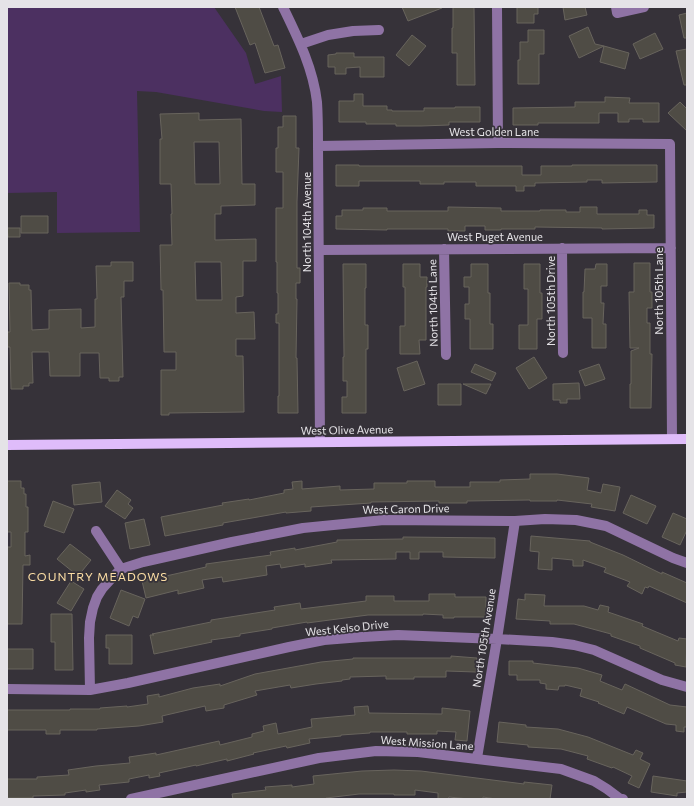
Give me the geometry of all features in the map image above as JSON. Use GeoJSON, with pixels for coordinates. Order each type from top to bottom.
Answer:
{"type":"FeatureCollection","features":[{"type":"Feature","properties":{"kind":"main road","name":"West Olive Avenue"},"geometry":{"type":"LineString","coordinates":[[7,445],[687,439]]}},
{"type":"Feature","properties":{"kind":"street","name":"North 104th Avenue"},"geometry":{"type":"LineString","coordinates":[[283,7],[301,44],[310,71],[317,102],[320,442]]}},
{"type":"Feature","properties":{"kind":"street"},"geometry":{"type":"LineString","coordinates":[[497,7],[498,143]]}},
{"type":"Feature","properties":{"kind":"street"},"geometry":{"type":"LineString","coordinates":[[616,10],[644,7]]}},
{"type":"Feature","properties":{"kind":"street"},"geometry":{"type":"LineString","coordinates":[[301,44],[328,35],[353,31],[379,30]]}},
{"type":"Feature","properties":{"kind":"street","name":"West Golden Lane"},"geometry":{"type":"LineString","coordinates":[[318,146],[498,143],[670,144]]}},
{"type":"Feature","properties":{"kind":"street","name":"North 105th Lane"},"geometry":{"type":"LineString","coordinates":[[670,144],[672,439]]}},
{"type":"Feature","properties":{"kind":"street","name":"North 105th Drive"},"geometry":{"type":"LineString","coordinates":[[562,248],[563,353]]}},
{"type":"Feature","properties":{"kind":"street","name":"West Puget Avenue"},"geometry":{"type":"LineString","coordinates":[[319,250],[671,248]]}},
{"type":"Feature","properties":{"kind":"street","name":"North 104th Lane"},"geometry":{"type":"LineString","coordinates":[[444,249],[446,355]]}},
{"type":"Feature","properties":{"kind":"street","name":"West Caron Drive"},"geometry":{"type":"LineString","coordinates":[[90,690],[89,638],[93,608],[102,589],[121,569],[143,562],[232,542],[303,528],[384,520],[576,520],[606,526],[673,558],[687,563]]}},
{"type":"Feature","properties":{"kind":"street","name":"North 105th Avenue"},"geometry":{"type":"LineString","coordinates":[[477,758],[515,521]]}},
{"type":"Feature","properties":{"kind":"street"},"geometry":{"type":"LineString","coordinates":[[96,531],[121,569]]}},
{"type":"Feature","properties":{"kind":"street","name":"West Kelso Drive"},"geometry":{"type":"LineString","coordinates":[[7,689],[90,690],[324,640],[398,635],[552,642],[580,646],[594,650],[662,680],[687,687]]}},
{"type":"Feature","properties":{"kind":"street","name":"West Mission Lane"},"geometry":{"type":"LineString","coordinates":[[131,799],[319,758],[376,751],[418,752],[560,769],[594,781],[619,798],[623,799]]}},
{"type":"Feature","properties":{"kind":"shaded area"},"geometry":{"type":"Polygon","coordinates":[[[7,7],[214,7],[246,53],[255,84],[281,76],[282,112],[264,111],[156,92],[137,91],[140,232],[57,233],[57,192],[7,193],[7,7]]]}},
{"type":"Feature","properties":{"kind":"building"},"geometry":{"type":"Polygon","coordinates":[[[235,7],[259,7],[274,46],[278,45],[285,68],[265,73],[255,43],[250,45],[235,7]]]}},
{"type":"Feature","properties":{"kind":"building"},"geometry":{"type":"Polygon","coordinates":[[[402,7],[442,7],[442,8],[408,21],[402,7]]]}},
{"type":"Feature","properties":{"kind":"building"},"geometry":{"type":"Polygon","coordinates":[[[453,7],[474,7],[475,85],[457,85],[457,53],[452,53],[453,7]]]}},
{"type":"Feature","properties":{"kind":"building"},"geometry":{"type":"Polygon","coordinates":[[[517,7],[538,7],[538,14],[534,14],[534,23],[517,23],[517,7]]]}},
{"type":"Feature","properties":{"kind":"building"},"geometry":{"type":"Polygon","coordinates":[[[563,7],[585,7],[587,15],[565,20],[563,7]]]}},
{"type":"Feature","properties":{"kind":"building"},"geometry":{"type":"Polygon","coordinates":[[[687,13],[687,38],[684,38],[679,15],[687,13]]]}},
{"type":"Feature","properties":{"kind":"building"},"geometry":{"type":"Polygon","coordinates":[[[588,27],[595,44],[604,46],[579,58],[569,36],[588,27]]]}},
{"type":"Feature","properties":{"kind":"building"},"geometry":{"type":"Polygon","coordinates":[[[528,30],[544,30],[544,54],[539,54],[539,84],[518,84],[520,42],[528,42],[528,30]]]}},
{"type":"Feature","properties":{"kind":"building"},"geometry":{"type":"Polygon","coordinates":[[[655,33],[663,49],[640,59],[633,44],[655,33]]]}},
{"type":"Feature","properties":{"kind":"building"},"geometry":{"type":"Polygon","coordinates":[[[412,35],[426,46],[409,66],[396,55],[412,35]]]}},
{"type":"Feature","properties":{"kind":"building"},"geometry":{"type":"Polygon","coordinates":[[[604,46],[629,53],[625,69],[600,62],[604,46]]]}},
{"type":"Feature","properties":{"kind":"building"},"geometry":{"type":"Polygon","coordinates":[[[687,49],[687,85],[684,85],[676,51],[687,49]]]}},
{"type":"Feature","properties":{"kind":"building"},"geometry":{"type":"Polygon","coordinates":[[[336,53],[354,53],[354,57],[384,57],[384,77],[360,77],[360,67],[346,68],[346,74],[335,74],[335,67],[328,67],[328,55],[336,53]]]}},
{"type":"Feature","properties":{"kind":"building"},"geometry":{"type":"Polygon","coordinates":[[[354,94],[363,94],[363,106],[387,106],[387,110],[392,111],[424,111],[424,108],[480,107],[480,122],[449,122],[449,125],[396,126],[396,124],[339,122],[339,101],[354,101],[354,94]]]}},
{"type":"Feature","properties":{"kind":"building"},"geometry":{"type":"Polygon","coordinates":[[[605,97],[630,98],[629,103],[659,103],[659,122],[643,122],[643,119],[629,119],[629,122],[618,122],[618,113],[599,113],[599,123],[538,123],[538,125],[513,125],[513,108],[575,107],[575,102],[605,102],[605,97]]]}},
{"type":"Feature","properties":{"kind":"building"},"geometry":{"type":"Polygon","coordinates":[[[680,102],[687,109],[687,131],[668,113],[680,102]]]}},
{"type":"Feature","properties":{"kind":"building"},"geometry":{"type":"Polygon","coordinates":[[[199,113],[199,120],[241,119],[242,184],[255,184],[255,205],[221,206],[221,214],[215,214],[215,240],[256,239],[256,261],[243,261],[243,296],[236,297],[236,313],[254,312],[255,339],[236,339],[236,356],[243,356],[244,412],[169,413],[169,415],[161,415],[161,370],[176,370],[176,352],[164,352],[163,290],[161,290],[160,245],[172,245],[172,214],[171,184],[160,184],[160,139],[162,139],[160,114],[199,113]],[[194,142],[195,184],[220,184],[219,142],[194,142]],[[195,262],[196,300],[222,300],[221,262],[195,262]]]}},
{"type":"Feature","properties":{"kind":"building"},"geometry":{"type":"Polygon","coordinates":[[[283,116],[296,116],[296,148],[299,148],[297,268],[300,268],[300,283],[296,283],[298,413],[278,413],[279,323],[276,323],[276,314],[278,314],[278,293],[276,262],[276,208],[283,208],[283,172],[276,172],[276,148],[278,148],[278,127],[283,127],[283,116]]]}},
{"type":"Feature","properties":{"kind":"building"},"geometry":{"type":"Polygon","coordinates":[[[336,165],[522,166],[522,175],[541,175],[541,166],[657,165],[657,182],[602,183],[602,180],[587,180],[587,182],[535,183],[535,186],[524,186],[524,191],[516,191],[516,186],[476,186],[476,182],[420,184],[420,181],[359,181],[359,186],[336,186],[336,165]]]}},
{"type":"Feature","properties":{"kind":"building"},"geometry":{"type":"Polygon","coordinates":[[[448,207],[501,208],[501,211],[566,210],[566,212],[580,212],[580,207],[597,207],[597,214],[639,214],[639,210],[647,210],[647,215],[654,215],[654,228],[602,229],[535,227],[535,229],[485,230],[485,226],[465,226],[465,231],[448,231],[448,229],[336,229],[336,216],[342,216],[342,210],[387,208],[387,211],[448,211],[448,207]]]}},
{"type":"Feature","properties":{"kind":"building"},"geometry":{"type":"Polygon","coordinates":[[[21,216],[48,216],[48,233],[21,233],[21,216]]]}},
{"type":"Feature","properties":{"kind":"building"},"geometry":{"type":"Polygon","coordinates":[[[7,228],[20,228],[20,237],[8,237],[7,228]]]}},
{"type":"Feature","properties":{"kind":"building"},"geometry":{"type":"Polygon","coordinates":[[[111,262],[133,262],[133,281],[124,281],[124,297],[121,297],[123,377],[119,377],[119,381],[109,381],[109,378],[100,378],[99,353],[80,353],[80,376],[50,376],[49,352],[32,352],[33,383],[29,383],[29,386],[23,386],[23,389],[11,389],[10,347],[7,347],[7,332],[10,332],[9,283],[29,285],[29,290],[31,290],[32,330],[49,329],[49,310],[81,309],[81,328],[95,327],[95,299],[97,299],[96,266],[111,266],[111,262]]]}},
{"type":"Feature","properties":{"kind":"building"},"geometry":{"type":"Polygon","coordinates":[[[634,263],[650,263],[650,292],[652,292],[652,308],[647,308],[647,323],[650,323],[650,354],[652,354],[651,408],[630,408],[631,351],[639,348],[630,348],[629,292],[634,292],[634,263]]]}},
{"type":"Feature","properties":{"kind":"building"},"geometry":{"type":"Polygon","coordinates":[[[343,264],[366,264],[365,325],[368,325],[368,349],[366,349],[366,413],[342,413],[342,397],[347,397],[347,381],[343,381],[343,264]]]}},
{"type":"Feature","properties":{"kind":"building"},"geometry":{"type":"Polygon","coordinates":[[[403,264],[420,264],[420,277],[427,277],[426,340],[419,340],[420,354],[400,354],[400,326],[405,326],[405,287],[403,287],[403,264]]]}},
{"type":"Feature","properties":{"kind":"building"},"geometry":{"type":"Polygon","coordinates":[[[471,264],[488,264],[488,293],[490,293],[490,324],[493,324],[493,349],[470,349],[470,319],[465,319],[465,304],[469,304],[469,287],[464,287],[464,277],[471,277],[471,264]]]}},
{"type":"Feature","properties":{"kind":"building"},"geometry":{"type":"Polygon","coordinates":[[[524,264],[540,264],[542,319],[537,319],[537,349],[519,349],[519,325],[528,325],[528,289],[524,289],[524,264]]]}},
{"type":"Feature","properties":{"kind":"building"},"geometry":{"type":"Polygon","coordinates":[[[596,264],[607,264],[607,286],[601,286],[601,303],[604,303],[603,324],[606,324],[606,348],[592,348],[592,318],[583,318],[585,269],[595,269],[596,264]]]}},
{"type":"Feature","properties":{"kind":"building"},"geometry":{"type":"Polygon","coordinates":[[[534,357],[547,378],[529,389],[516,368],[534,357]]]}},
{"type":"Feature","properties":{"kind":"building"},"geometry":{"type":"Polygon","coordinates":[[[417,361],[425,384],[404,391],[397,368],[417,361]]]}},
{"type":"Feature","properties":{"kind":"building"},"geometry":{"type":"Polygon","coordinates":[[[475,364],[496,373],[492,381],[471,372],[475,364]]]}},
{"type":"Feature","properties":{"kind":"building"},"geometry":{"type":"Polygon","coordinates":[[[599,364],[605,379],[585,386],[579,371],[599,364]]]}},
{"type":"Feature","properties":{"kind":"building"},"geometry":{"type":"Polygon","coordinates":[[[579,383],[580,399],[567,399],[567,403],[560,403],[560,400],[553,400],[553,384],[579,383]]]}},
{"type":"Feature","properties":{"kind":"building"},"geometry":{"type":"Polygon","coordinates":[[[438,384],[461,384],[461,405],[438,405],[438,384]]]}},
{"type":"Feature","properties":{"kind":"building"},"geometry":{"type":"Polygon","coordinates":[[[463,384],[491,384],[486,394],[463,384]]]}},
{"type":"Feature","properties":{"kind":"building"},"geometry":{"type":"Polygon","coordinates":[[[530,474],[557,474],[589,478],[587,490],[601,493],[603,484],[620,487],[615,511],[591,507],[592,504],[557,500],[467,501],[467,503],[439,503],[439,501],[371,502],[311,507],[311,511],[286,512],[223,523],[223,525],[165,536],[161,517],[223,505],[222,503],[249,500],[284,493],[284,490],[293,489],[292,482],[302,481],[302,489],[340,486],[340,490],[374,489],[374,483],[407,483],[407,481],[435,481],[435,487],[470,487],[470,482],[500,482],[500,480],[530,479],[530,474]]]}},
{"type":"Feature","properties":{"kind":"building"},"geometry":{"type":"Polygon","coordinates":[[[7,481],[21,481],[21,488],[24,488],[24,494],[26,494],[26,507],[28,507],[28,532],[25,532],[25,556],[30,555],[30,565],[23,565],[22,624],[7,624],[7,547],[11,547],[11,532],[7,532],[7,481]]]}},
{"type":"Feature","properties":{"kind":"building"},"geometry":{"type":"Polygon","coordinates":[[[100,482],[102,502],[74,505],[72,485],[100,482]]]}},
{"type":"Feature","properties":{"kind":"building"},"geometry":{"type":"Polygon","coordinates":[[[117,490],[131,500],[128,504],[133,508],[125,519],[105,506],[117,490]]]}},
{"type":"Feature","properties":{"kind":"building"},"geometry":{"type":"Polygon","coordinates":[[[631,495],[656,506],[647,524],[623,513],[631,495]]]}},
{"type":"Feature","properties":{"kind":"building"},"geometry":{"type":"Polygon","coordinates":[[[53,501],[74,509],[64,533],[44,526],[53,501]]]}},
{"type":"Feature","properties":{"kind":"building"},"geometry":{"type":"Polygon","coordinates":[[[673,513],[687,519],[687,530],[680,545],[662,537],[673,513]]]}},
{"type":"Feature","properties":{"kind":"building"},"geometry":{"type":"Polygon","coordinates":[[[144,519],[150,545],[130,549],[125,523],[144,519]]]}},
{"type":"Feature","properties":{"kind":"building"},"geometry":{"type":"Polygon","coordinates":[[[531,536],[590,541],[623,555],[662,574],[662,572],[687,583],[687,603],[649,586],[648,588],[645,587],[642,594],[627,586],[630,582],[604,572],[606,568],[583,560],[583,566],[573,566],[573,560],[552,558],[552,570],[538,569],[539,552],[530,551],[531,536]]]}},
{"type":"Feature","properties":{"kind":"building"},"geometry":{"type":"Polygon","coordinates":[[[403,537],[495,538],[495,558],[443,557],[443,552],[419,552],[419,559],[410,559],[410,552],[396,552],[396,559],[331,560],[332,563],[305,567],[305,564],[281,568],[280,564],[266,566],[267,575],[223,582],[222,577],[202,580],[204,588],[178,594],[178,590],[146,598],[142,581],[206,567],[206,564],[271,555],[270,552],[295,548],[295,550],[337,542],[337,540],[403,539],[403,537]]]}},
{"type":"Feature","properties":{"kind":"building"},"geometry":{"type":"Polygon","coordinates":[[[70,544],[91,560],[78,576],[57,559],[70,544]]]}},
{"type":"Feature","properties":{"kind":"building"},"geometry":{"type":"Polygon","coordinates":[[[71,581],[84,589],[71,611],[57,603],[71,581]]]}},
{"type":"Feature","properties":{"kind":"building"},"geometry":{"type":"Polygon","coordinates":[[[121,590],[145,599],[138,618],[133,616],[129,626],[110,618],[121,590]]]}},
{"type":"Feature","properties":{"kind":"building"},"geometry":{"type":"Polygon","coordinates":[[[429,594],[455,594],[455,597],[486,597],[486,617],[443,618],[443,615],[423,614],[368,615],[307,622],[272,628],[240,634],[240,636],[211,640],[212,642],[154,654],[150,635],[211,622],[211,620],[275,610],[274,607],[300,603],[301,609],[366,601],[366,596],[394,596],[394,601],[429,601],[429,594]]]}},
{"type":"Feature","properties":{"kind":"building"},"geometry":{"type":"Polygon","coordinates":[[[525,594],[545,595],[544,606],[584,606],[598,610],[600,605],[609,607],[608,612],[643,624],[642,626],[678,641],[679,638],[687,639],[686,667],[675,665],[675,663],[640,648],[640,646],[611,636],[611,634],[574,624],[550,624],[550,621],[516,619],[518,599],[525,600],[525,594]]]}},
{"type":"Feature","properties":{"kind":"building"},"geometry":{"type":"Polygon","coordinates":[[[51,614],[72,614],[73,670],[55,670],[55,642],[51,642],[51,614]]]}},
{"type":"Feature","properties":{"kind":"building"},"geometry":{"type":"Polygon","coordinates":[[[106,635],[132,635],[132,664],[109,664],[109,648],[106,648],[106,635]]]}},
{"type":"Feature","properties":{"kind":"building"},"geometry":{"type":"Polygon","coordinates":[[[7,649],[33,649],[33,669],[7,669],[7,649]]]}},
{"type":"Feature","properties":{"kind":"building"},"geometry":{"type":"Polygon","coordinates":[[[451,656],[477,658],[476,672],[446,671],[446,677],[414,677],[414,679],[386,679],[386,676],[350,677],[350,679],[342,681],[291,688],[290,685],[255,691],[257,695],[224,705],[224,708],[206,711],[205,706],[162,716],[163,722],[139,726],[97,730],[60,730],[60,734],[46,734],[46,730],[7,730],[7,710],[70,710],[127,707],[148,704],[147,696],[159,694],[159,697],[193,688],[220,684],[220,686],[255,674],[321,662],[353,658],[451,658],[451,656]]]}},
{"type":"Feature","properties":{"kind":"building"},"geometry":{"type":"Polygon","coordinates":[[[509,661],[533,661],[533,663],[578,668],[602,675],[600,681],[622,690],[625,684],[670,705],[687,707],[687,727],[684,727],[684,732],[676,731],[676,725],[666,724],[627,707],[624,714],[598,703],[599,702],[580,696],[582,689],[565,685],[559,686],[558,690],[546,689],[546,684],[540,683],[540,680],[517,680],[517,675],[509,675],[509,661]]]}},
{"type":"Feature","properties":{"kind":"building"},"geometry":{"type":"Polygon","coordinates":[[[368,706],[369,713],[442,714],[442,708],[470,711],[467,741],[455,740],[456,732],[437,731],[437,734],[370,732],[341,735],[309,739],[310,743],[287,748],[286,746],[253,753],[254,754],[227,761],[227,759],[159,773],[160,776],[149,778],[149,775],[129,779],[129,782],[99,785],[100,790],[65,793],[65,795],[33,796],[33,798],[7,798],[7,779],[37,779],[37,777],[69,775],[68,770],[130,763],[129,757],[156,753],[156,755],[219,741],[220,745],[252,737],[252,734],[264,731],[263,726],[276,723],[278,734],[312,727],[311,719],[355,715],[354,707],[368,706]]]}},
{"type":"Feature","properties":{"kind":"building"},"geometry":{"type":"Polygon","coordinates":[[[499,722],[526,725],[526,727],[558,729],[588,737],[633,755],[636,750],[643,753],[640,759],[650,764],[639,788],[628,783],[632,776],[613,767],[612,768],[587,759],[588,756],[561,749],[528,747],[528,745],[497,742],[499,722]]]}},
{"type":"Feature","properties":{"kind":"building"},"geometry":{"type":"Polygon","coordinates":[[[362,771],[421,771],[524,784],[524,782],[552,785],[550,799],[496,799],[483,797],[483,799],[469,799],[449,797],[448,799],[438,799],[438,793],[415,790],[415,795],[359,794],[326,798],[327,799],[233,799],[232,794],[266,790],[265,787],[292,785],[292,787],[314,784],[313,776],[362,771]]]}},
{"type":"Feature","properties":{"kind":"building"},"geometry":{"type":"Polygon","coordinates":[[[653,776],[687,781],[687,792],[677,793],[677,796],[651,792],[653,776]]]}},
{"type":"Feature","properties":{"kind":"district","name":"COUNTRY MEADOWS"},"geometry":{"type":"Point","coordinates":[98,577]}}]}
